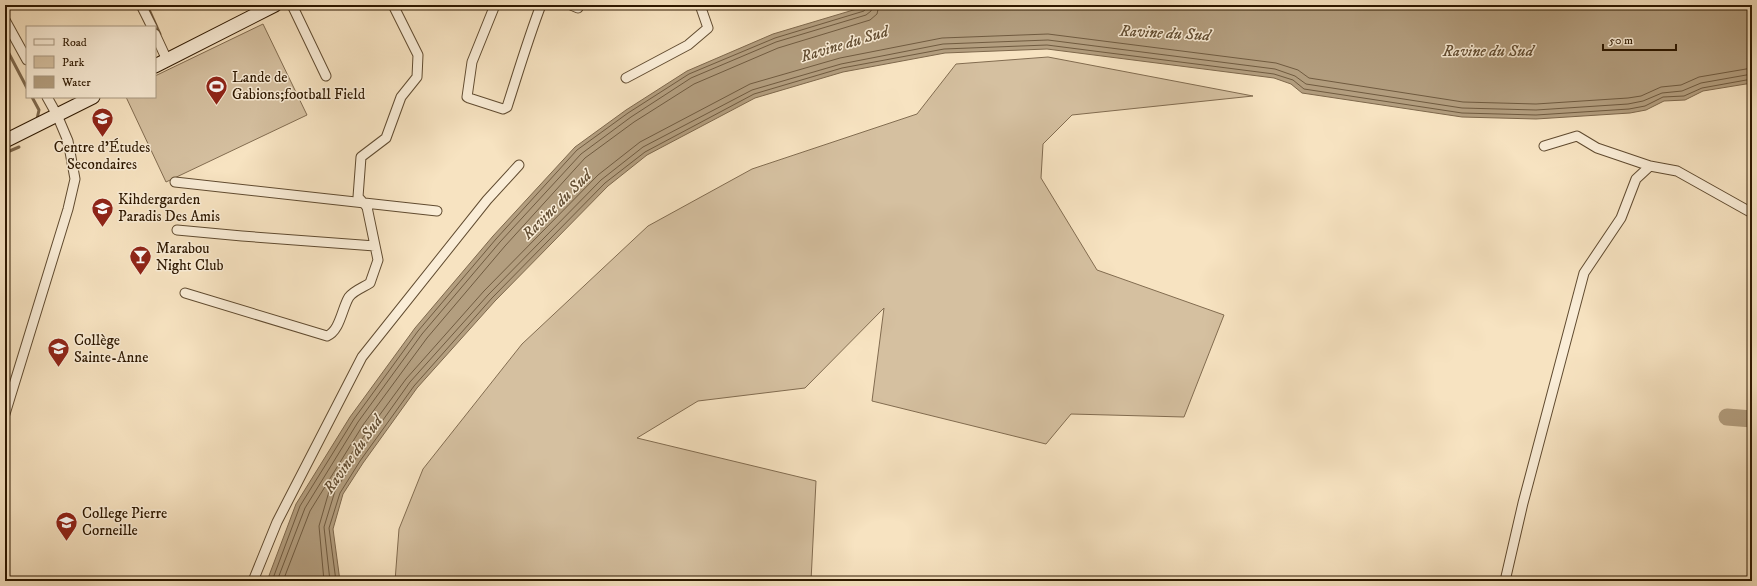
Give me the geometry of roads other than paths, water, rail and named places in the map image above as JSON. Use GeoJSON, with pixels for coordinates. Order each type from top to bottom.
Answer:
{"type":"FeatureCollection","features":[{"type":"Feature","properties":{"kind":"street"},"geometry":{"type":"LineString","coordinates":[[141,5],[152,26]]}},
{"type":"Feature","properties":{"kind":"street"},"geometry":{"type":"LineString","coordinates":[[156,66],[275,5]]}},
{"type":"Feature","properties":{"kind":"street"},"geometry":{"type":"LineString","coordinates":[[292,5],[326,76]]}},
{"type":"Feature","properties":{"kind":"street"},"geometry":{"type":"LineString","coordinates":[[185,293],[327,336],[332,334],[336,328],[349,296],[370,283],[378,260],[367,207],[358,197],[361,157],[386,138],[402,97],[418,77],[418,55],[393,5]]}},
{"type":"Feature","properties":{"kind":"street"},"geometry":{"type":"LineString","coordinates":[[495,5],[472,62],[467,96],[469,98],[503,109],[507,107],[527,40],[541,5]]}},
{"type":"Feature","properties":{"kind":"street"},"geometry":{"type":"LineString","coordinates":[[626,78],[688,45],[708,28],[700,5]]}},
{"type":"Feature","properties":{"kind":"street"},"geometry":{"type":"LineString","coordinates":[[5,20],[26,58]]}},
{"type":"Feature","properties":{"kind":"street"},"geometry":{"type":"LineString","coordinates":[[156,36],[167,60]]}},
{"type":"Feature","properties":{"kind":"street"},"geometry":{"type":"LineString","coordinates":[[5,414],[68,209],[75,179],[68,141],[57,115],[48,98]]}},
{"type":"Feature","properties":{"kind":"street"},"geometry":{"type":"LineString","coordinates":[[5,141],[91,98]]}},
{"type":"Feature","properties":{"kind":"street"},"geometry":{"type":"LineString","coordinates":[[1544,146],[1577,136],[1597,148],[1650,166],[1677,171],[1752,213]]}},
{"type":"Feature","properties":{"kind":"street"},"geometry":{"type":"LineString","coordinates":[[254,581],[277,522],[362,357],[487,200],[519,165]]}},
{"type":"Feature","properties":{"kind":"street"},"geometry":{"type":"LineString","coordinates":[[1505,581],[1523,503],[1584,273],[1621,218],[1636,179],[1650,166]]}},
{"type":"Feature","properties":{"kind":"street"},"geometry":{"type":"LineString","coordinates":[[175,182],[437,211]]}},
{"type":"Feature","properties":{"kind":"street"},"geometry":{"type":"LineString","coordinates":[[177,230],[375,246]]}},
{"type":"Feature","properties":{"kind":"water","name":"Ravine du Sud"},"geometry":{"type":"Polygon","coordinates":[[[870,5],[1752,5],[1752,83],[1703,91],[1685,100],[1664,101],[1646,110],[1630,113],[1536,119],[1462,117],[1302,93],[1291,84],[1274,78],[1047,49],[945,53],[843,72],[755,98],[647,155],[608,186],[495,301],[417,388],[363,463],[343,494],[333,529],[340,581],[267,581],[296,504],[350,417],[415,328],[493,236],[575,147],[626,110],[687,71],[773,34],[870,5]]]}},
{"type":"Feature","properties":{"kind":"waterway"},"geometry":{"type":"LineString","coordinates":[[147,5],[160,34]]}},
{"type":"Feature","properties":{"kind":"waterway"},"geometry":{"type":"LineString","coordinates":[[5,46],[26,86]]}},
{"type":"Feature","properties":{"kind":"waterway"},"geometry":{"type":"LineString","coordinates":[[33,98],[39,110],[37,119]]}},
{"type":"Feature","properties":{"kind":"waterway"},"geometry":{"type":"LineString","coordinates":[[5,153],[19,147]]}},
{"type":"Feature","properties":{"kind":"waterway"},"geometry":{"type":"LineString","coordinates":[[1727,417],[1752,419]]}},
{"type":"Feature","properties":{"kind":"place","name":"Lande de Gabions;football Field"},"geometry":{"type":"Point","coordinates":[216,106]}},
{"type":"Feature","properties":{"kind":"place","name":"Centre d'Études Secondaires"},"geometry":{"type":"Point","coordinates":[102,138]}},
{"type":"Feature","properties":{"kind":"place","name":"Kihdergarden Paradis Des Amis"},"geometry":{"type":"Point","coordinates":[103,228]}},
{"type":"Feature","properties":{"kind":"place","name":"Marabou Night Club"},"geometry":{"type":"Point","coordinates":[140,276]}},
{"type":"Feature","properties":{"kind":"place","name":"Collège Sainte-Anne"},"geometry":{"type":"Point","coordinates":[58,368]}},
{"type":"Feature","properties":{"kind":"place","name":"College Pierre Corneille"},"geometry":{"type":"Point","coordinates":[66,542]}}]}
